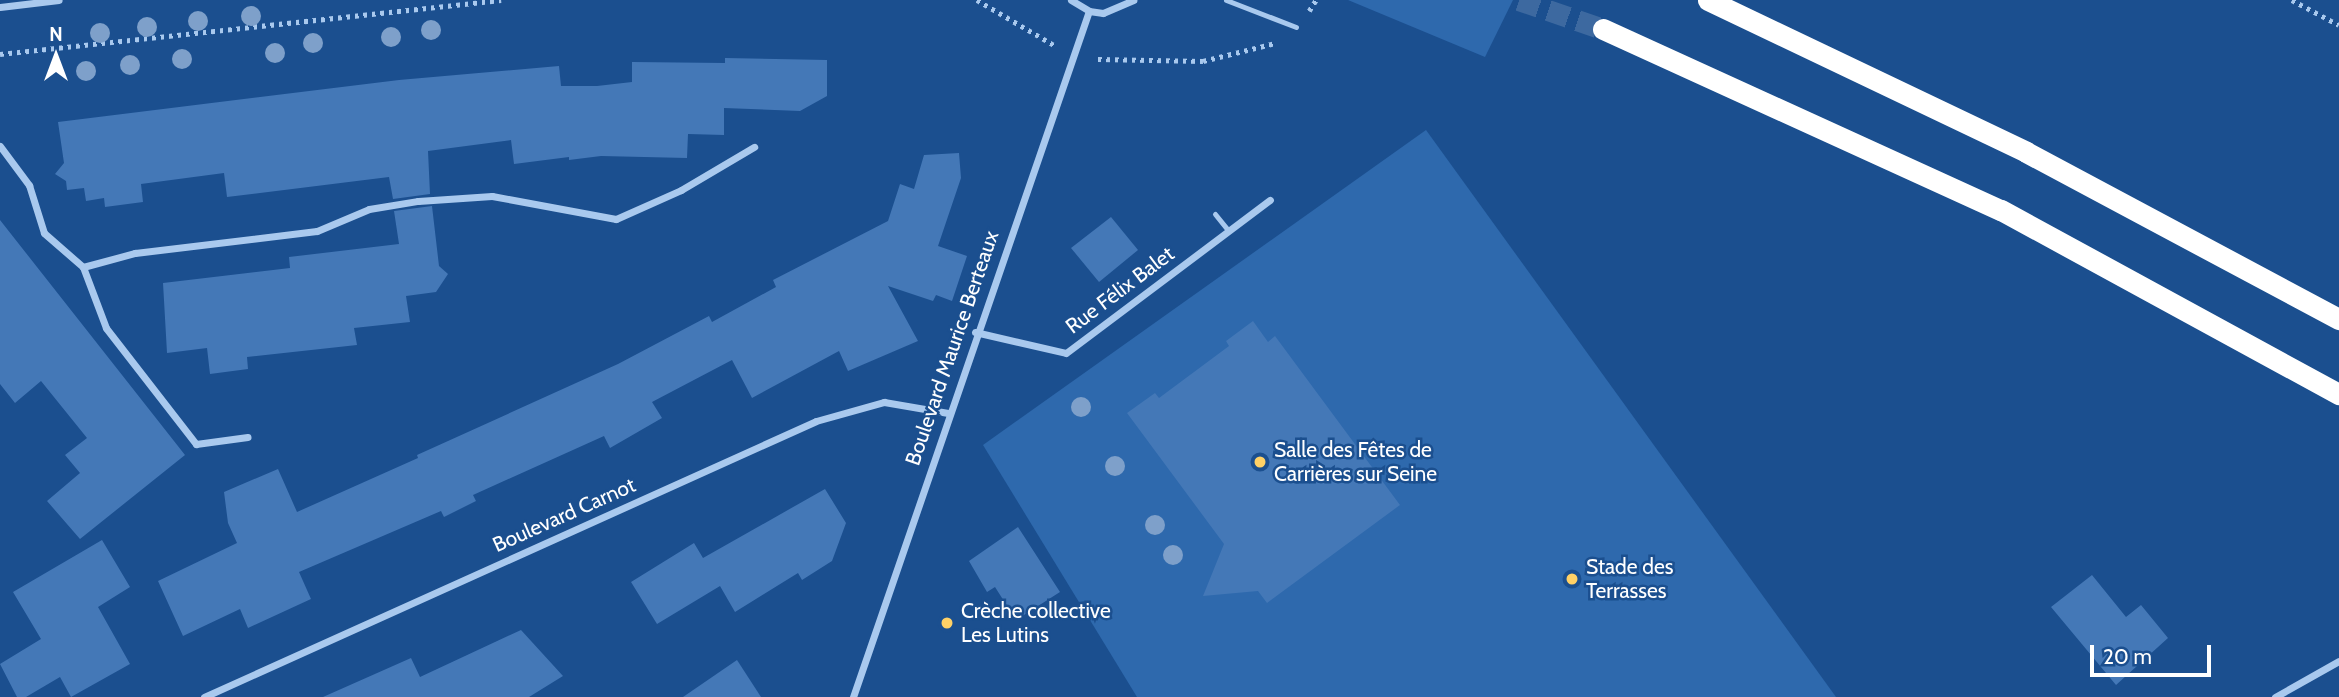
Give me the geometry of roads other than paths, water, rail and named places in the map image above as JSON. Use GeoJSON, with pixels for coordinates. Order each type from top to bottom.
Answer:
{"type":"FeatureCollection","features":[{"type":"Feature","properties":{"kind":"highway"},"geometry":{"type":"LineString","coordinates":[[1708,0],[2026,152],[2339,319]]}},
{"type":"Feature","properties":{"kind":"highway"},"geometry":{"type":"LineString","coordinates":[[1603,29],[2001,210],[2339,394]]}},
{"type":"Feature","properties":{"kind":"street"},"geometry":{"type":"LineString","coordinates":[[0,7],[60,0]]}},
{"type":"Feature","properties":{"kind":"street"},"geometry":{"type":"LineString","coordinates":[[1071,0],[1088,11],[1119,10],[1133,0]]}},
{"type":"Feature","properties":{"kind":"street","name":"Boulevard Maurice Berteaux"},"geometry":{"type":"LineString","coordinates":[[852,697],[975,332],[1088,11]]}},
{"type":"Feature","properties":{"kind":"street"},"geometry":{"type":"LineString","coordinates":[[0,146],[29,185],[44,233],[83,267],[106,328],[196,444],[248,437]]}},
{"type":"Feature","properties":{"kind":"street"},"geometry":{"type":"LineString","coordinates":[[83,267],[135,253],[317,231],[369,209],[418,201],[492,196],[616,219],[681,191],[754,147]]}},
{"type":"Feature","properties":{"kind":"street","name":"Rue Félix Balet"},"geometry":{"type":"LineString","coordinates":[[975,332],[1066,353],[1270,200]]}},
{"type":"Feature","properties":{"kind":"street","name":"Boulevard Carnot"},"geometry":{"type":"LineString","coordinates":[[204,697],[816,421],[884,402],[948,413]]}},
{"type":"Feature","properties":{"kind":"street"},"geometry":{"type":"LineString","coordinates":[[2275,697],[2339,661]]}},
{"type":"Feature","properties":{"kind":"lane"},"geometry":{"type":"LineString","coordinates":[[1226,0],[1296,27]]}},
{"type":"Feature","properties":{"kind":"lane"},"geometry":{"type":"LineString","coordinates":[[1215,214],[1229,231]]}},
{"type":"Feature","properties":{"kind":"tunnel"},"geometry":{"type":"LineString","coordinates":[[1519,0],[1603,29]]}},
{"type":"Feature","properties":{"kind":"place","name":"Salle des Fêtes de Carrières sur Seine"},"geometry":{"type":"Point","coordinates":[1260,462]}},
{"type":"Feature","properties":{"kind":"place","name":"Stade des Terrasses"},"geometry":{"type":"Point","coordinates":[1572,579]}},
{"type":"Feature","properties":{"kind":"place","name":"Crèche collective Les Lutins"},"geometry":{"type":"Point","coordinates":[947,623]}}]}
